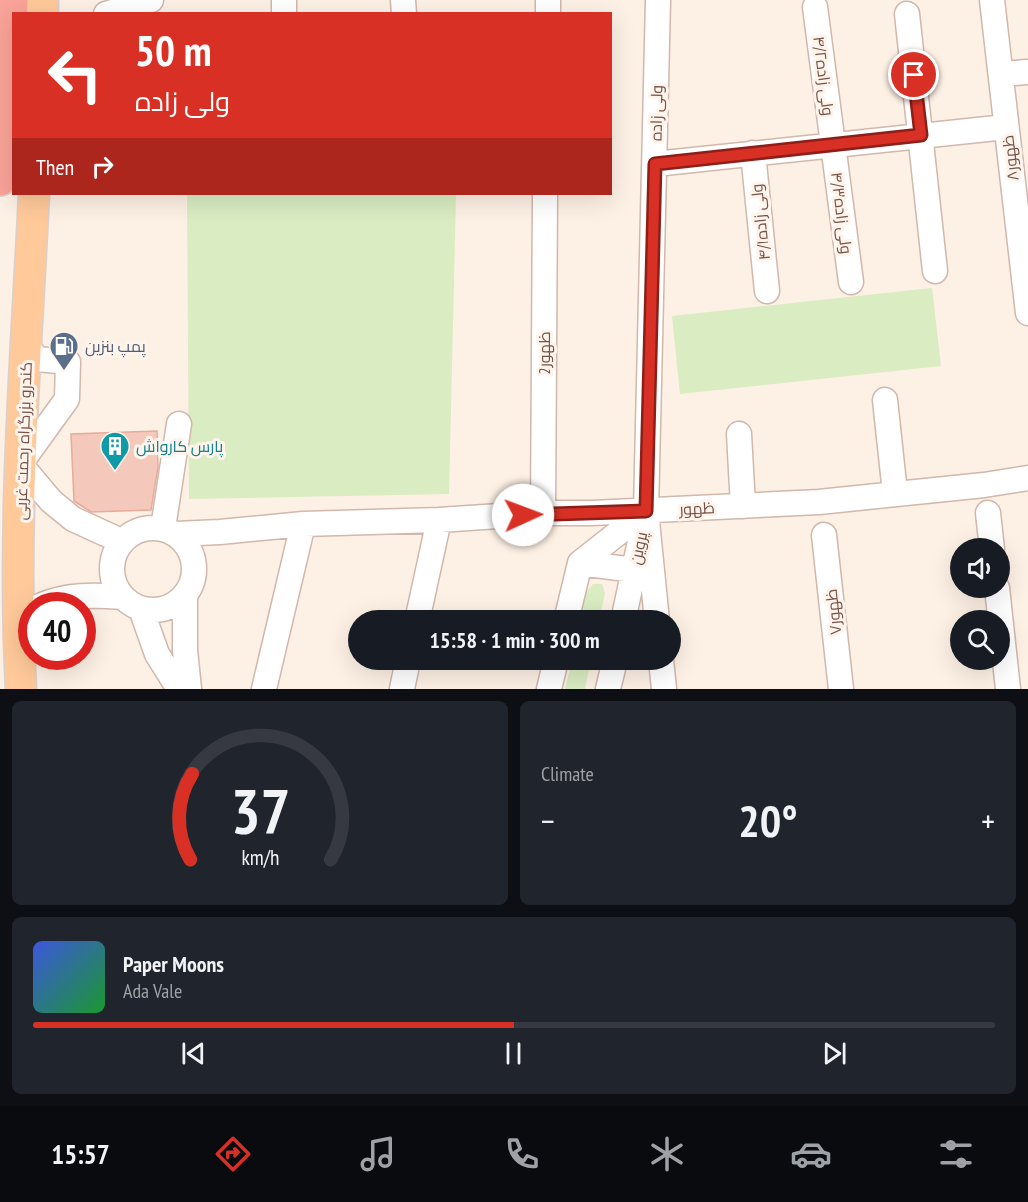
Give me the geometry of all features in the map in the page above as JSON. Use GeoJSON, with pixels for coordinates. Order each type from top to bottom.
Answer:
{"type":"FeatureCollection","features":[{"type":"Feature","properties":{"kind":"highway"},"geometry":{"type":"LineString","coordinates":[[0,13],[4,0]]}},
{"type":"Feature","properties":{"kind":"highway"},"geometry":{"type":"LineString","coordinates":[[0,164],[11,0]]}},
{"type":"Feature","properties":{"kind":"main road","name":"کندرو بزرگراه رحمت غربی"},"geometry":{"type":"LineString","coordinates":[[21,592],[29,452],[40,354],[34,195]]}},
{"type":"Feature","properties":{"kind":"main road","name":"کندرو بزرگراه رحمت غربی"},"geometry":{"type":"LineString","coordinates":[[20,670],[21,689]]}},
{"type":"Feature","properties":{"kind":"street"},"geometry":{"type":"LineString","coordinates":[[112,12],[151,0]]}},
{"type":"Feature","properties":{"kind":"street","name":"ولی زاده"},"geometry":{"type":"LineString","coordinates":[[656,610],[646,511],[658,0]]}},
{"type":"Feature","properties":{"kind":"street","name":"ظهور۸"},"geometry":{"type":"LineString","coordinates":[[992,0],[1027,297]]}},
{"type":"Feature","properties":{"kind":"street","name":"ولی زاده۴/۲"},"geometry":{"type":"LineString","coordinates":[[815,7],[833,145]]}},
{"type":"Feature","properties":{"kind":"street"},"geometry":{"type":"LineString","coordinates":[[907,14],[935,271]]}},
{"type":"Feature","properties":{"kind":"street"},"geometry":{"type":"LineString","coordinates":[[1001,74],[1028,72]]}},
{"type":"Feature","properties":{"kind":"street"},"geometry":{"type":"LineString","coordinates":[[655,164],[1006,127]]}},
{"type":"Feature","properties":{"kind":"street","name":"ولی زاده۴/۳"},"geometry":{"type":"LineString","coordinates":[[833,145],[850,282]]}},
{"type":"Feature","properties":{"kind":"street","name":"ولی زاده۴/۱"},"geometry":{"type":"LineString","coordinates":[[753,153],[767,291]]}},
{"type":"Feature","properties":{"kind":"street","name":"2ظهور"},"geometry":{"type":"LineString","coordinates":[[543,513],[545,195]]}},
{"type":"Feature","properties":{"kind":"street"},"geometry":{"type":"LineString","coordinates":[[40,354],[68,362],[67,399],[29,452],[51,501],[73,519],[121,541]]}},
{"type":"Feature","properties":{"kind":"street"},"geometry":{"type":"LineString","coordinates":[[885,400],[895,493]]}},
{"type":"Feature","properties":{"kind":"street"},"geometry":{"type":"LineString","coordinates":[[170,531],[179,424]]}},
{"type":"Feature","properties":{"kind":"street"},"geometry":{"type":"LineString","coordinates":[[739,434],[743,506]]}},
{"type":"Feature","properties":{"kind":"street","name":"ظهور"},"geometry":{"type":"LineString","coordinates":[[170,531],[220,532],[303,524],[819,502],[984,485],[1028,478]]}},
{"type":"Feature","properties":{"kind":"street","name":"پروین"},"geometry":{"type":"LineString","coordinates":[[580,562],[646,511]]}},
{"type":"Feature","properties":{"kind":"street","name":"پروین"},"geometry":{"type":"LineString","coordinates":[[625,610],[646,511]]}},
{"type":"Feature","properties":{"kind":"street"},"geometry":{"type":"LineString","coordinates":[[988,513],[991,538]]}},
{"type":"Feature","properties":{"kind":"street"},"geometry":{"type":"LineString","coordinates":[[419,610],[439,520]]}},
{"type":"Feature","properties":{"kind":"street"},"geometry":{"type":"LineString","coordinates":[[264,689],[303,524]]}},
{"type":"Feature","properties":{"kind":"street"},"geometry":{"type":"LineString","coordinates":[[179,689],[157,654],[132,603],[114,585],[111,569],[114,554],[121,541],[133,532],[148,527],[170,531],[187,545],[193,560],[185,650],[189,689]]}},
{"type":"Feature","properties":{"kind":"street"},"geometry":{"type":"LineString","coordinates":[[96,595],[153,610],[176,603],[220,532]]}},
{"type":"Feature","properties":{"kind":"street","name":"ظهور۷"},"geometry":{"type":"LineString","coordinates":[[824,535],[841,689]]}},
{"type":"Feature","properties":{"kind":"street"},"geometry":{"type":"LineString","coordinates":[[569,610],[580,562],[633,570]]}},
{"type":"Feature","properties":{"kind":"street"},"geometry":{"type":"LineString","coordinates":[[998,598],[1008,689]]}},
{"type":"Feature","properties":{"kind":"street"},"geometry":{"type":"LineString","coordinates":[[402,689],[406,670]]}},
{"type":"Feature","properties":{"kind":"street"},"geometry":{"type":"LineString","coordinates":[[549,689],[554,670]]}},
{"type":"Feature","properties":{"kind":"street"},"geometry":{"type":"LineString","coordinates":[[608,689],[613,670]]}},
{"type":"Feature","properties":{"kind":"street"},"geometry":{"type":"LineString","coordinates":[[662,670],[664,689]]}},
{"type":"Feature","properties":{"kind":"green space"},"geometry":{"type":"Polygon","coordinates":[[[187,195],[456,195],[449,494],[189,499],[187,195]]]}},
{"type":"Feature","properties":{"kind":"green space"},"geometry":{"type":"Polygon","coordinates":[[[932,288],[941,366],[680,394],[672,316],[932,288]]]}},
{"type":"Feature","properties":{"kind":"green space"},"geometry":{"type":"Polygon","coordinates":[[[593,584],[602,584],[605,593],[601,610],[582,610],[586,593],[593,584]]]}},
{"type":"Feature","properties":{"kind":"green space"},"geometry":{"type":"Polygon","coordinates":[[[570,670],[589,670],[585,689],[565,689],[570,670]]]}},
{"type":"Feature","properties":{"kind":"building","name":"پارس کارواش"},"geometry":{"type":"Polygon","coordinates":[[[157,431],[158,467],[151,510],[91,512],[74,501],[71,434],[157,431]]]}},
{"type":"Feature","properties":{"kind":"place","name":"پمپ بنزین"},"geometry":{"type":"Point","coordinates":[64,372]}},
{"type":"Feature","properties":{"kind":"place","name":"پارس کارواش"},"geometry":{"type":"Point","coordinates":[115,472]}},
{"type":"Feature","properties":{"kind":"route"},"geometry":{"type":"LineString","coordinates":[[523,515],[646,511],[655,164],[921,135],[914,75]]}}]}
